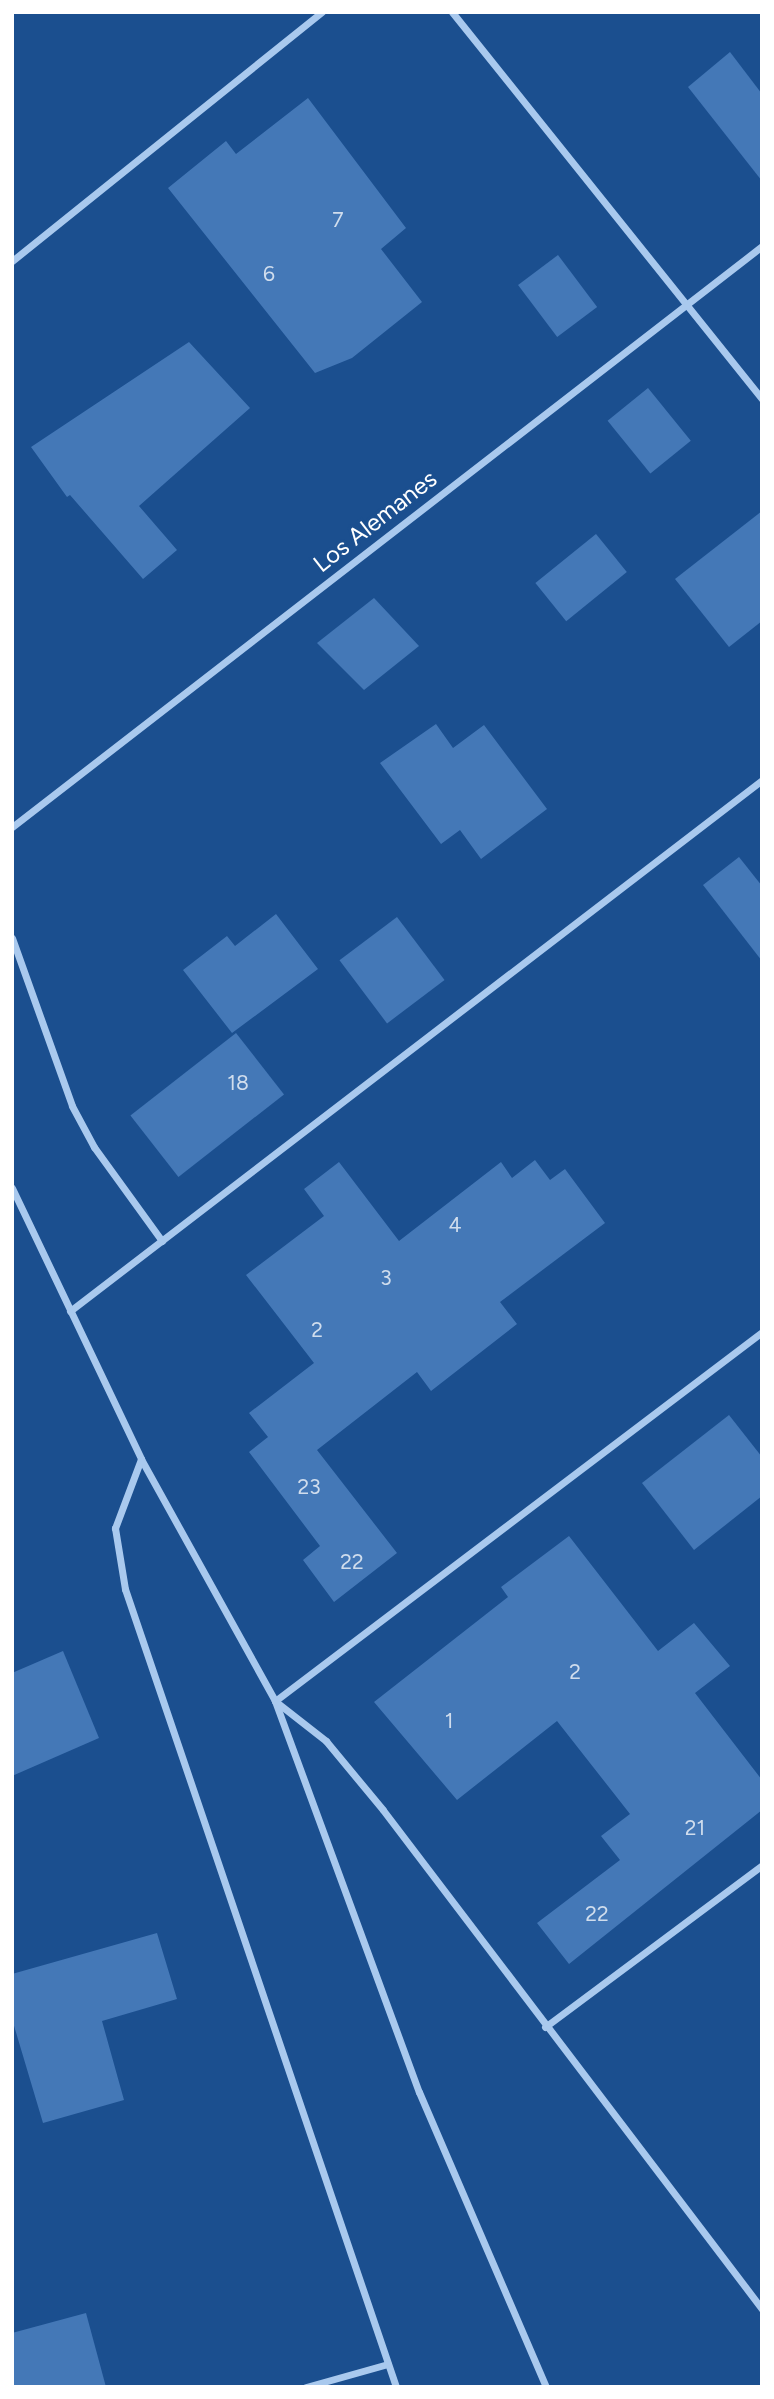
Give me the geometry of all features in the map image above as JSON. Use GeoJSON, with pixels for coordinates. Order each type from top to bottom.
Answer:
{"type":"FeatureCollection","features":[{"type":"Feature","properties":{"kind":"street"},"geometry":{"type":"LineString","coordinates":[[12,261],[322,12]]}},
{"type":"Feature","properties":{"kind":"street"},"geometry":{"type":"LineString","coordinates":[[452,12],[762,398]]}},
{"type":"Feature","properties":{"kind":"street","name":"Los Alemanes"},"geometry":{"type":"LineString","coordinates":[[12,827],[762,246]]}},
{"type":"Feature","properties":{"kind":"street"},"geometry":{"type":"LineString","coordinates":[[70,1311],[762,780]]}},
{"type":"Feature","properties":{"kind":"street"},"geometry":{"type":"LineString","coordinates":[[12,938],[72,1106],[93,1147],[162,1241]]}},
{"type":"Feature","properties":{"kind":"street"},"geometry":{"type":"LineString","coordinates":[[12,1188],[141,1459],[275,1701],[419,2092],[546,2387]]}},
{"type":"Feature","properties":{"kind":"street"},"geometry":{"type":"LineString","coordinates":[[275,1701],[762,1332]]}},
{"type":"Feature","properties":{"kind":"street"},"geometry":{"type":"LineString","coordinates":[[141,1459],[115,1528],[125,1589],[396,2387]]}},
{"type":"Feature","properties":{"kind":"street"},"geometry":{"type":"LineString","coordinates":[[275,1701],[326,1741],[762,2309]]}},
{"type":"Feature","properties":{"kind":"street"},"geometry":{"type":"LineString","coordinates":[[545,2027],[762,1865]]}},
{"type":"Feature","properties":{"kind":"street"},"geometry":{"type":"LineString","coordinates":[[306,2387],[388,2364]]}},
{"type":"Feature","properties":{"kind":"building"},"geometry":{"type":"Polygon","coordinates":[[[730,52],[762,94],[762,181],[688,87],[730,52]]]}},
{"type":"Feature","properties":{"kind":"building"},"geometry":{"type":"Polygon","coordinates":[[[308,98],[406,228],[381,249],[422,302],[352,358],[315,373],[168,188],[226,141],[236,154],[308,98]]]}},
{"type":"Feature","properties":{"kind":"building"},"geometry":{"type":"Polygon","coordinates":[[[558,255],[597,307],[557,337],[518,285],[558,255]]]}},
{"type":"Feature","properties":{"kind":"building"},"geometry":{"type":"Polygon","coordinates":[[[189,342],[250,408],[139,506],[177,550],[143,579],[70,495],[67,497],[31,447],[189,342]]]}},
{"type":"Feature","properties":{"kind":"building"},"geometry":{"type":"Polygon","coordinates":[[[648,388],[691,441],[650,474],[608,421],[648,388]]]}},
{"type":"Feature","properties":{"kind":"building"},"geometry":{"type":"Polygon","coordinates":[[[762,511],[762,621],[729,647],[675,579],[762,511]]]}},
{"type":"Feature","properties":{"kind":"building"},"geometry":{"type":"Polygon","coordinates":[[[596,534],[627,572],[566,621],[535,583],[596,534]]]}},
{"type":"Feature","properties":{"kind":"building"},"geometry":{"type":"Polygon","coordinates":[[[374,598],[419,646],[364,690],[317,643],[374,598]]]}},
{"type":"Feature","properties":{"kind":"building"},"geometry":{"type":"Polygon","coordinates":[[[436,724],[453,748],[484,725],[547,809],[481,859],[460,830],[441,844],[380,763],[436,724]]]}},
{"type":"Feature","properties":{"kind":"building"},"geometry":{"type":"Polygon","coordinates":[[[739,857],[762,886],[762,961],[703,885],[739,857]]]}},
{"type":"Feature","properties":{"kind":"building"},"geometry":{"type":"Polygon","coordinates":[[[276,914],[318,969],[232,1033],[183,970],[227,936],[235,946],[276,914]]]}},
{"type":"Feature","properties":{"kind":"building"},"geometry":{"type":"Polygon","coordinates":[[[397,917],[445,980],[387,1023],[339,960],[397,917]]]}},
{"type":"Feature","properties":{"kind":"building"},"geometry":{"type":"Polygon","coordinates":[[[236,1033],[284,1094],[178,1177],[130,1115],[236,1033]]]}},
{"type":"Feature","properties":{"kind":"building"},"geometry":{"type":"Polygon","coordinates":[[[535,1160],[550,1180],[565,1169],[605,1223],[500,1302],[517,1324],[431,1391],[417,1372],[317,1450],[397,1553],[334,1602],[303,1560],[320,1546],[249,1452],[268,1437],[249,1413],[314,1363],[246,1275],[324,1216],[304,1189],[339,1162],[399,1241],[501,1162],[512,1178],[535,1160]]]}},
{"type":"Feature","properties":{"kind":"building"},"geometry":{"type":"Polygon","coordinates":[[[729,1415],[762,1457],[762,1496],[694,1550],[642,1483],[729,1415]]]}},
{"type":"Feature","properties":{"kind":"building"},"geometry":{"type":"Polygon","coordinates":[[[569,1536],[658,1651],[694,1623],[730,1666],[695,1693],[762,1780],[762,1810],[569,1964],[537,1923],[620,1860],[601,1836],[630,1814],[557,1721],[457,1800],[374,1702],[508,1597],[501,1587],[569,1536]]]}},
{"type":"Feature","properties":{"kind":"building"},"geometry":{"type":"Polygon","coordinates":[[[63,1651],[99,1738],[12,1776],[12,1673],[63,1651]]]}},
{"type":"Feature","properties":{"kind":"building"},"geometry":{"type":"Polygon","coordinates":[[[157,1933],[177,1999],[102,2021],[124,2100],[43,2123],[12,2019],[12,1974],[157,1933]]]}},
{"type":"Feature","properties":{"kind":"building"},"geometry":{"type":"Polygon","coordinates":[[[86,2313],[106,2387],[12,2387],[12,2333],[86,2313]]]}}]}
